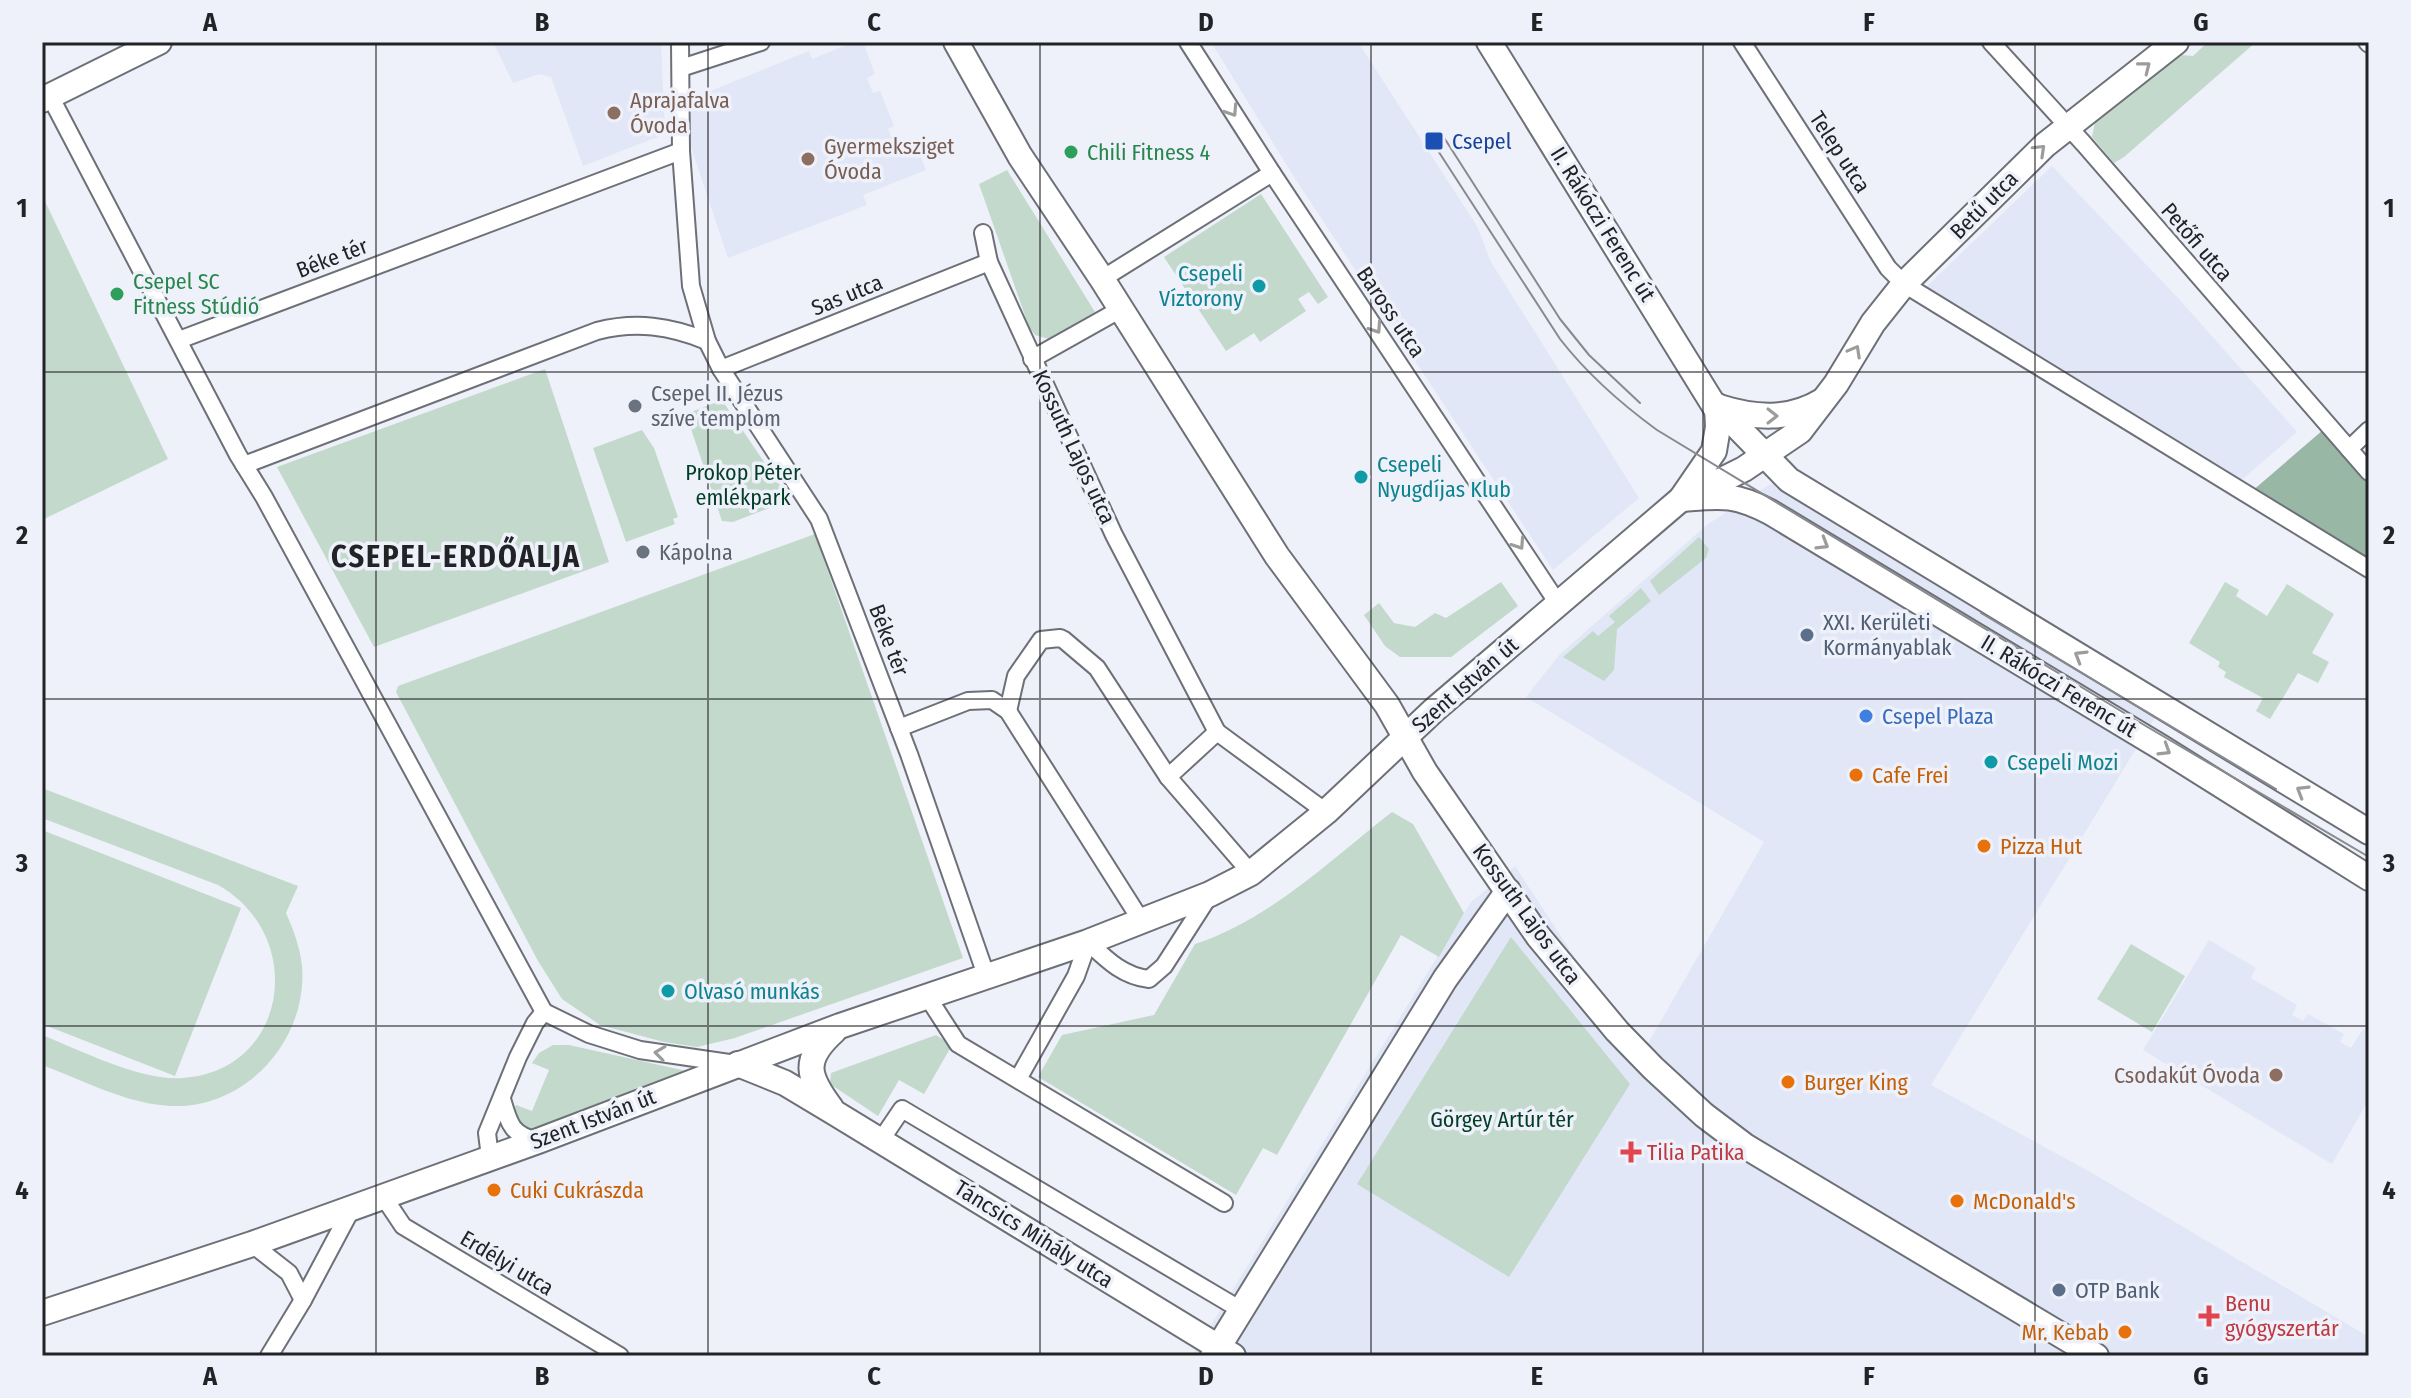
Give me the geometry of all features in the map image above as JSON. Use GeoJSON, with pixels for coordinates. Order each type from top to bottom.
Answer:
{"type":"FeatureCollection","features":[{"type":"Feature","properties":{"kind":"street"},"geometry":{"type":"LineString","coordinates":[[159,42],[46,98],[544,1012],[589,1034],[640,1050],[738,1064]]}},
{"type":"Feature","properties":{"kind":"street","name":"Béke tér"},"geometry":{"type":"LineString","coordinates":[[680,42],[681,151],[691,286],[707,341],[721,369],[819,519],[899,728],[986,975]]}},
{"type":"Feature","properties":{"kind":"street"},"geometry":{"type":"LineString","coordinates":[[681,68],[761,42]]}},
{"type":"Feature","properties":{"kind":"street","name":"Kossuth Lajos utca"},"geometry":{"type":"LineString","coordinates":[[956,42],[1020,156],[1102,279],[1277,556],[1387,705],[1425,772],[1538,936],[1617,1031],[1704,1115],[1745,1146],[2096,1356]]}},
{"type":"Feature","properties":{"kind":"street","name":"Baross utca"},"geometry":{"type":"LineString","coordinates":[[1188,42],[1559,605]]}},
{"type":"Feature","properties":{"kind":"street","name":"II. Rákóczi Ferenc út"},"geometry":{"type":"LineString","coordinates":[[1489,42],[1754,462],[1789,480],[2369,832]]}},
{"type":"Feature","properties":{"kind":"street","name":"Telep utca"},"geometry":{"type":"LineString","coordinates":[[1742,42],[1888,268],[1904,284]]}},
{"type":"Feature","properties":{"kind":"street","name":"Petőfi utca"},"geometry":{"type":"LineString","coordinates":[[1991,42],[2369,472]]}},
{"type":"Feature","properties":{"kind":"street","name":"Betű utca"},"geometry":{"type":"LineString","coordinates":[[1754,462],[1800,431],[1825,399],[1861,339],[1904,284],[2045,145],[2176,42]]}},
{"type":"Feature","properties":{"kind":"street","name":"Béke tér"},"geometry":{"type":"LineString","coordinates":[[179,340],[681,151]]}},
{"type":"Feature","properties":{"kind":"street"},"geometry":{"type":"LineString","coordinates":[[1102,279],[1272,173]]}},
{"type":"Feature","properties":{"kind":"street","name":"Kossuth Lajos utca"},"geometry":{"type":"LineString","coordinates":[[983,233],[989,262],[1114,535],[1217,732]]}},
{"type":"Feature","properties":{"kind":"street","name":"Sas utca"},"geometry":{"type":"LineString","coordinates":[[721,369],[989,262]]}},
{"type":"Feature","properties":{"kind":"street"},"geometry":{"type":"LineString","coordinates":[[1904,284],[2369,569]]}},
{"type":"Feature","properties":{"kind":"street","name":"Kossuth Lajos utca"},"geometry":{"type":"LineString","coordinates":[[1032,359],[1121,309]]}},
{"type":"Feature","properties":{"kind":"street"},"geometry":{"type":"LineString","coordinates":[[244,465],[597,331],[650,324],[681,330],[707,341]]}},
{"type":"Feature","properties":{"kind":"street"},"geometry":{"type":"LineString","coordinates":[[1717,406],[1757,416],[1789,415],[1805,411],[1825,399]]}},
{"type":"Feature","properties":{"kind":"street","name":"Szent István út"},"geometry":{"type":"LineString","coordinates":[[1681,499],[1714,451],[1717,406]]}},
{"type":"Feature","properties":{"kind":"street"},"geometry":{"type":"LineString","coordinates":[[2349,449],[2369,430]]}},
{"type":"Feature","properties":{"kind":"street"},"geometry":{"type":"LineString","coordinates":[[1800,431],[1795,445],[1796,461],[1804,481],[1815,496]]}},
{"type":"Feature","properties":{"kind":"street","name":"II. Rákóczi Ferenc út"},"geometry":{"type":"LineString","coordinates":[[1754,462],[1755,505],[2162,748],[2369,878]]}},
{"type":"Feature","properties":{"kind":"street","name":"Szent István út"},"geometry":{"type":"LineString","coordinates":[[42,1313],[252,1244],[538,1141],[840,1026],[1088,942],[1210,894],[1251,873],[1326,812],[1405,738],[1681,499],[1754,462]]}},
{"type":"Feature","properties":{"kind":"street"},"geometry":{"type":"LineString","coordinates":[[1681,499],[1725,495],[1755,505]]}},
{"type":"Feature","properties":{"kind":"street"},"geometry":{"type":"LineString","coordinates":[[1008,711],[1016,676],[1032,651],[1041,640],[1060,638],[1097,668],[1168,777],[1251,873]]}},
{"type":"Feature","properties":{"kind":"street"},"geometry":{"type":"LineString","coordinates":[[899,728],[968,701],[992,700],[1008,711],[1142,922]]}},
{"type":"Feature","properties":{"kind":"street"},"geometry":{"type":"LineString","coordinates":[[1168,777],[1217,732],[1326,812]]}},
{"type":"Feature","properties":{"kind":"street"},"geometry":{"type":"LineString","coordinates":[[1222,1353],[1241,1310],[1445,979],[1508,891]]}},
{"type":"Feature","properties":{"kind":"street"},"geometry":{"type":"LineString","coordinates":[[1018,1079],[1076,976],[1088,942],[1110,963],[1134,977],[1149,979],[1164,966],[1210,894]]}},
{"type":"Feature","properties":{"kind":"street"},"geometry":{"type":"LineString","coordinates":[[927,996],[958,1044],[1224,1203]]}},
{"type":"Feature","properties":{"kind":"street"},"geometry":{"type":"LineString","coordinates":[[490,1157],[487,1133],[518,1057],[544,1012]]}},
{"type":"Feature","properties":{"kind":"street","name":"Táncsics Mihály utca"},"geometry":{"type":"LineString","coordinates":[[835,1113],[815,1086],[810,1065],[820,1044],[840,1026]]}},
{"type":"Feature","properties":{"kind":"street","name":"Táncsics Mihály utca"},"geometry":{"type":"LineString","coordinates":[[738,1064],[785,1083],[881,1140],[1222,1353]]}},
{"type":"Feature","properties":{"kind":"street"},"geometry":{"type":"LineString","coordinates":[[502,1099],[509,1123],[520,1137],[538,1141]]}},
{"type":"Feature","properties":{"kind":"street"},"geometry":{"type":"LineString","coordinates":[[881,1140],[902,1109],[1241,1310]]}},
{"type":"Feature","properties":{"kind":"street","name":"Erdélyi utca"},"geometry":{"type":"LineString","coordinates":[[383,1196],[403,1226],[620,1356]]}},
{"type":"Feature","properties":{"kind":"street"},"geometry":{"type":"LineString","coordinates":[[269,1356],[352,1208]]}},
{"type":"Feature","properties":{"kind":"street"},"geometry":{"type":"LineString","coordinates":[[252,1244],[289,1273],[303,1300]]}},
{"type":"Feature","properties":{"kind":"shaded area","name":"Aprajafalva Óvoda"},"geometry":{"type":"Polygon","coordinates":[[[493,42],[661,42],[665,134],[583,166],[551,77],[539,74],[513,83],[493,42]]]}},
{"type":"Feature","properties":{"kind":"shaded area","name":"Gyermeksziget Óvoda"},"geometry":{"type":"Polygon","coordinates":[[[854,42],[863,42],[875,74],[867,78],[873,93],[880,91],[894,126],[888,129],[894,144],[913,138],[926,170],[863,195],[867,205],[728,258],[691,147],[691,99],[809,51],[812,59],[854,42]]]}},
{"type":"Feature","properties":{"kind":"shaded area"},"geometry":{"type":"Polygon","coordinates":[[[1211,42],[1358,42],[1477,226],[1491,262],[1639,498],[1553,570],[1294,177],[1211,42]]]}},
{"type":"Feature","properties":{"kind":"shaded area"},"geometry":{"type":"Polygon","coordinates":[[[2052,166],[2178,298],[2297,432],[2236,485],[1926,287],[2052,166]]]}},
{"type":"Feature","properties":{"kind":"shaded area"},"geometry":{"type":"Polygon","coordinates":[[[1791,471],[2167,698],[1931,1085],[2092,1173],[2369,1337],[2369,1356],[1192,1356],[1471,902],[1515,866],[1611,1013],[1647,1045],[1764,842],[1526,697],[1560,654],[1708,524],[1791,471]]]}},
{"type":"Feature","properties":{"kind":"shaded area","name":"Csodakút Óvoda"},"geometry":{"type":"Polygon","coordinates":[[[2209,940],[2256,968],[2251,978],[2297,1005],[2292,1015],[2303,1021],[2308,1014],[2344,1034],[2340,1042],[2351,1048],[2363,1029],[2369,1033],[2369,1099],[2332,1164],[2143,1050],[2209,940]]]}},
{"type":"Feature","properties":{"kind":"green space"},"geometry":{"type":"Polygon","coordinates":[[[2208,42],[2256,42],[2114,163],[2092,137],[2096,117],[2181,55],[2193,56],[2208,42]]]}},
{"type":"Feature","properties":{"kind":"green space"},"geometry":{"type":"Polygon","coordinates":[[[1007,170],[1095,312],[1049,339],[1035,335],[1029,327],[979,184],[1007,170]]]}},
{"type":"Feature","properties":{"kind":"green space"},"geometry":{"type":"Polygon","coordinates":[[[1261,194],[1328,297],[1318,304],[1309,292],[1298,299],[1306,311],[1260,342],[1254,333],[1226,351],[1164,257],[1261,194]]]}},
{"type":"Feature","properties":{"kind":"green space"},"geometry":{"type":"Polygon","coordinates":[[[42,195],[168,459],[42,520],[42,195]]]}},
{"type":"Feature","properties":{"kind":"green space"},"geometry":{"type":"Polygon","coordinates":[[[545,369],[609,562],[374,647],[277,467],[545,369]]]}},
{"type":"Feature","properties":{"kind":"green space","name":"Prokop Péter emlékpark"},"geometry":{"type":"Polygon","coordinates":[[[722,400],[790,500],[733,522],[722,521],[686,414],[722,400]]]}},
{"type":"Feature","properties":{"kind":"green space"},"geometry":{"type":"Polygon","coordinates":[[[642,430],[654,448],[678,517],[673,519],[675,524],[626,542],[593,448],[642,430]]]}},
{"type":"Feature","properties":{"kind":"green space"},"geometry":{"type":"Polygon","coordinates":[[[2323,430],[2369,482],[2369,564],[2251,492],[2323,430]]]}},
{"type":"Feature","properties":{"kind":"green space"},"geometry":{"type":"Polygon","coordinates":[[[815,534],[963,958],[735,1038],[697,1047],[664,1042],[600,1025],[562,999],[538,961],[396,692],[398,686],[815,534]]]}},
{"type":"Feature","properties":{"kind":"green space"},"geometry":{"type":"Polygon","coordinates":[[[1699,537],[1709,549],[1706,558],[1659,595],[1650,581],[1699,537]]]}},
{"type":"Feature","properties":{"kind":"green space"},"geometry":{"type":"Polygon","coordinates":[[[1501,582],[1518,606],[1451,657],[1400,657],[1385,646],[1364,615],[1379,603],[1394,623],[1415,627],[1435,613],[1446,618],[1501,582]]]}},
{"type":"Feature","properties":{"kind":"green space"},"geometry":{"type":"Polygon","coordinates":[[[2225,582],[2239,590],[2236,596],[2267,616],[2287,584],[2334,614],[2312,653],[2329,662],[2318,683],[2298,673],[2270,719],[2256,711],[2263,698],[2224,677],[2226,672],[2218,667],[2220,662],[2189,643],[2225,582]]]}},
{"type":"Feature","properties":{"kind":"green space"},"geometry":{"type":"Polygon","coordinates":[[[1641,588],[1651,601],[1617,629],[1614,670],[1604,681],[1563,657],[1593,631],[1598,636],[1615,622],[1609,616],[1641,588]]]}},
{"type":"Feature","properties":{"kind":"green space"},"geometry":{"type":"Polygon","coordinates":[[[42,788],[298,886],[286,913],[302,966],[301,993],[295,1020],[283,1044],[267,1065],[247,1083],[224,1096],[198,1104],[171,1106],[121,1096],[42,1065],[42,1035],[111,1064],[148,1075],[183,1078],[218,1070],[245,1052],[264,1027],[274,998],[274,967],[265,936],[247,908],[218,885],[42,818],[42,788]]]}},
{"type":"Feature","properties":{"kind":"green space"},"geometry":{"type":"Polygon","coordinates":[[[1392,812],[1413,824],[1464,913],[1439,957],[1401,935],[1277,1155],[1263,1148],[1236,1195],[1038,1077],[1062,1035],[1154,1015],[1195,944],[1249,920],[1274,904],[1392,812]]]}},
{"type":"Feature","properties":{"kind":"green space"},"geometry":{"type":"Polygon","coordinates":[[[42,830],[241,908],[175,1076],[42,1024],[42,830]]]}},
{"type":"Feature","properties":{"kind":"green space","name":"Görgey Artúr tér"},"geometry":{"type":"Polygon","coordinates":[[[1511,937],[1630,1084],[1509,1277],[1357,1184],[1511,937]]]}},
{"type":"Feature","properties":{"kind":"green space"},"geometry":{"type":"Polygon","coordinates":[[[2131,944],[2185,976],[2152,1032],[2097,999],[2131,944]]]}},
{"type":"Feature","properties":{"kind":"green space"},"geometry":{"type":"Polygon","coordinates":[[[936,1035],[952,1045],[924,1094],[899,1080],[878,1116],[830,1084],[831,1073],[936,1035]]]}},
{"type":"Feature","properties":{"kind":"green space"},"geometry":{"type":"Polygon","coordinates":[[[553,1045],[569,1045],[691,1072],[529,1134],[518,1126],[513,1111],[516,1105],[532,1111],[549,1070],[532,1063],[539,1053],[553,1045]]]}},
{"type":"Feature","properties":{"kind":"tram line"},"geometry":{"type":"LineString","coordinates":[[1443,136],[1560,319],[1589,355],[1640,403]]}},
{"type":"Feature","properties":{"kind":"tram line"},"geometry":{"type":"LineString","coordinates":[[1433,143],[1560,339],[1593,376],[1643,420],[2139,722],[2369,857]]}},
{"type":"Feature","properties":{"kind":"tram line"},"geometry":{"type":"LineString","coordinates":[[1981,613],[2276,789]]}},
{"type":"Feature","properties":{"kind":"place","name":"Aprajafalva Óvoda"},"geometry":{"type":"Point","coordinates":[614,113]}},
{"type":"Feature","properties":{"kind":"place","name":"Csepel"},"geometry":{"type":"Point","coordinates":[1434,141]}},
{"type":"Feature","properties":{"kind":"place","name":"Chili Fitness 4"},"geometry":{"type":"Point","coordinates":[1071,152]}},
{"type":"Feature","properties":{"kind":"place","name":"Gyermeksziget Óvoda"},"geometry":{"type":"Point","coordinates":[808,159]}},
{"type":"Feature","properties":{"kind":"place","name":"Csepeli Víztorony"},"geometry":{"type":"Point","coordinates":[1259,286]}},
{"type":"Feature","properties":{"kind":"place","name":"Csepel SC Fitness Stúdió"},"geometry":{"type":"Point","coordinates":[117,294]}},
{"type":"Feature","properties":{"kind":"place","name":"Csepel II. Jézus szíve templom"},"geometry":{"type":"Point","coordinates":[635,406]}},
{"type":"Feature","properties":{"kind":"place","name":"Csepeli Nyugdíjas Klub"},"geometry":{"type":"Point","coordinates":[1361,477]}},
{"type":"Feature","properties":{"kind":"place","name":"Kápolna"},"geometry":{"type":"Point","coordinates":[643,552]}},
{"type":"Feature","properties":{"kind":"place","name":"XXI. Kerületi Kormányablak"},"geometry":{"type":"Point","coordinates":[1807,635]}},
{"type":"Feature","properties":{"kind":"place","name":"Csepel Plaza"},"geometry":{"type":"Point","coordinates":[1866,716]}},
{"type":"Feature","properties":{"kind":"place","name":"Csepeli Mozi"},"geometry":{"type":"Point","coordinates":[1991,762]}},
{"type":"Feature","properties":{"kind":"place","name":"Cafe Frei"},"geometry":{"type":"Point","coordinates":[1856,775]}},
{"type":"Feature","properties":{"kind":"place","name":"Pizza Hut"},"geometry":{"type":"Point","coordinates":[1984,846]}},
{"type":"Feature","properties":{"kind":"place","name":"Olvasó munkás"},"geometry":{"type":"Point","coordinates":[668,991]}},
{"type":"Feature","properties":{"kind":"place","name":"Csodakút Óvoda"},"geometry":{"type":"Point","coordinates":[2276,1075]}},
{"type":"Feature","properties":{"kind":"place","name":"Burger King"},"geometry":{"type":"Point","coordinates":[1788,1082]}},
{"type":"Feature","properties":{"kind":"place","name":"Tilia Patika"},"geometry":{"type":"Point","coordinates":[1631,1152]}},
{"type":"Feature","properties":{"kind":"place","name":"Cuki Cukrászda"},"geometry":{"type":"Point","coordinates":[494,1190]}},
{"type":"Feature","properties":{"kind":"place","name":"McDonald's"},"geometry":{"type":"Point","coordinates":[1957,1201]}},
{"type":"Feature","properties":{"kind":"place","name":"OTP Bank"},"geometry":{"type":"Point","coordinates":[2059,1290]}},
{"type":"Feature","properties":{"kind":"place","name":"Benu gyógyszertár"},"geometry":{"type":"Point","coordinates":[2209,1316]}},
{"type":"Feature","properties":{"kind":"place","name":"Mr. Kebab"},"geometry":{"type":"Point","coordinates":[2125,1332]}},
{"type":"Feature","properties":{"kind":"district","name":"CSEPEL-ERDŐALJA"},"geometry":{"type":"Point","coordinates":[456,557]}}]}
